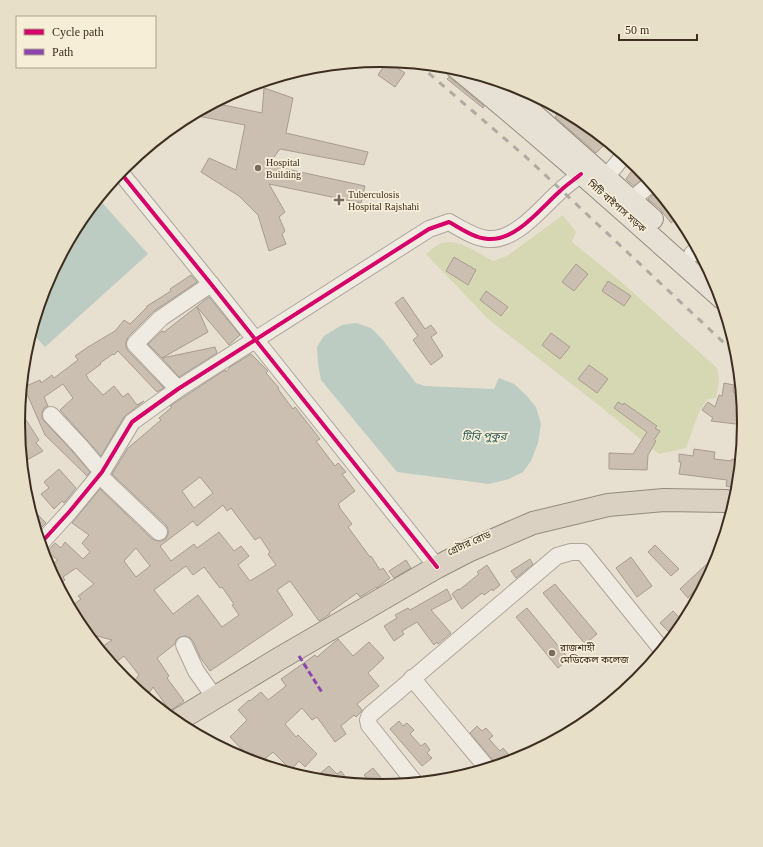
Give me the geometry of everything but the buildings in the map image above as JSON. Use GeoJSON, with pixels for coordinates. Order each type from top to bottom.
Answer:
{"type":"FeatureCollection","features":[{"type":"Feature","properties":{"kind":"highway","name":"গ্রেটার রোড"},"geometry":{"type":"LineString","coordinates":[[185,721],[284,665],[381,605],[437,567],[533,523],[608,505],[664,500],[729,502]]}},
{"type":"Feature","properties":{"kind":"highway","name":"গ্রেটার রোড"},"geometry":{"type":"LineString","coordinates":[[184,721],[215,698],[277,660],[381,605],[475,558],[541,530],[618,512],[670,509],[727,512]]}},
{"type":"Feature","properties":{"kind":"main road","name":"সিটি বাইপাস সড়ক"},"geometry":{"type":"LineString","coordinates":[[468,78],[581,174],[601,183],[712,289]]}},
{"type":"Feature","properties":{"kind":"main road"},"geometry":{"type":"LineString","coordinates":[[507,90],[601,183],[631,200],[692,248]]}},
{"type":"Feature","properties":{"kind":"street"},"geometry":{"type":"LineString","coordinates":[[601,183],[621,159]]}},
{"type":"Feature","properties":{"kind":"street"},"geometry":{"type":"LineString","coordinates":[[45,539],[70,511],[100,473],[132,422],[178,389],[429,229],[448,222],[487,239],[500,238],[521,228],[561,190],[581,174]]}},
{"type":"Feature","properties":{"kind":"street"},"geometry":{"type":"LineString","coordinates":[[124,177],[437,567]]}},
{"type":"Feature","properties":{"kind":"street"},"geometry":{"type":"LineString","coordinates":[[631,200],[648,186]]}},
{"type":"Feature","properties":{"kind":"street"},"geometry":{"type":"LineString","coordinates":[[178,389],[135,344],[162,318],[211,284]]}},
{"type":"Feature","properties":{"kind":"street"},"geometry":{"type":"LineString","coordinates":[[51,415],[80,446],[100,473],[159,532]]}},
{"type":"Feature","properties":{"kind":"street"},"geometry":{"type":"LineString","coordinates":[[412,778],[369,725],[368,720],[370,714],[557,556],[571,552],[582,552],[660,647]]}},
{"type":"Feature","properties":{"kind":"street"},"geometry":{"type":"LineString","coordinates":[[184,645],[196,671],[215,698]]}},
{"type":"Feature","properties":{"kind":"street"},"geometry":{"type":"LineString","coordinates":[[412,678],[484,765]]}},
{"type":"Feature","properties":{"kind":"green space"},"geometry":{"type":"Polygon","coordinates":[[[563,215],[576,232],[572,242],[619,280],[717,368],[719,381],[716,398],[708,399],[699,412],[686,448],[659,454],[488,319],[426,254],[439,244],[452,242],[466,246],[493,261],[507,256],[563,215]]]}},
{"type":"Feature","properties":{"kind":"water"},"geometry":{"type":"Polygon","coordinates":[[[102,202],[148,254],[45,347],[36,337],[52,287],[73,245],[85,225],[102,202]]]}},
{"type":"Feature","properties":{"kind":"water","name":"টিবি পুকুর"},"geometry":{"type":"Polygon","coordinates":[[[356,323],[371,328],[382,339],[416,383],[425,386],[494,389],[499,378],[514,384],[536,407],[541,424],[538,443],[531,461],[523,472],[509,479],[489,484],[397,472],[321,380],[317,347],[324,336],[342,325],[356,323]]]}},
{"type":"Feature","properties":{"kind":"railway"},"geometry":{"type":"LineString","coordinates":[[425,70],[526,157],[730,348]]}},
{"type":"Feature","properties":{"kind":"marked path"},"geometry":{"type":"LineString","coordinates":[[299,656],[323,694]]}},
{"type":"Feature","properties":{"kind":"cycle path"},"geometry":{"type":"LineString","coordinates":[[44,539],[102,472],[132,422],[178,389],[429,229],[449,222],[478,237],[488,239],[508,235],[527,223],[562,189],[581,174]]}},
{"type":"Feature","properties":{"kind":"cycle path"},"geometry":{"type":"LineString","coordinates":[[124,177],[437,567]]}},
{"type":"Feature","properties":{"kind":"place","name":"Hospital Building"},"geometry":{"type":"Point","coordinates":[258,168]}},
{"type":"Feature","properties":{"kind":"place","name":"Tuberculosis Hospital Rajshahi"},"geometry":{"type":"Point","coordinates":[339,200]}},
{"type":"Feature","properties":{"kind":"place","name":"রাজশাহী মেডিকেল কলেজ"},"geometry":{"type":"Point","coordinates":[552,653]}}]}
